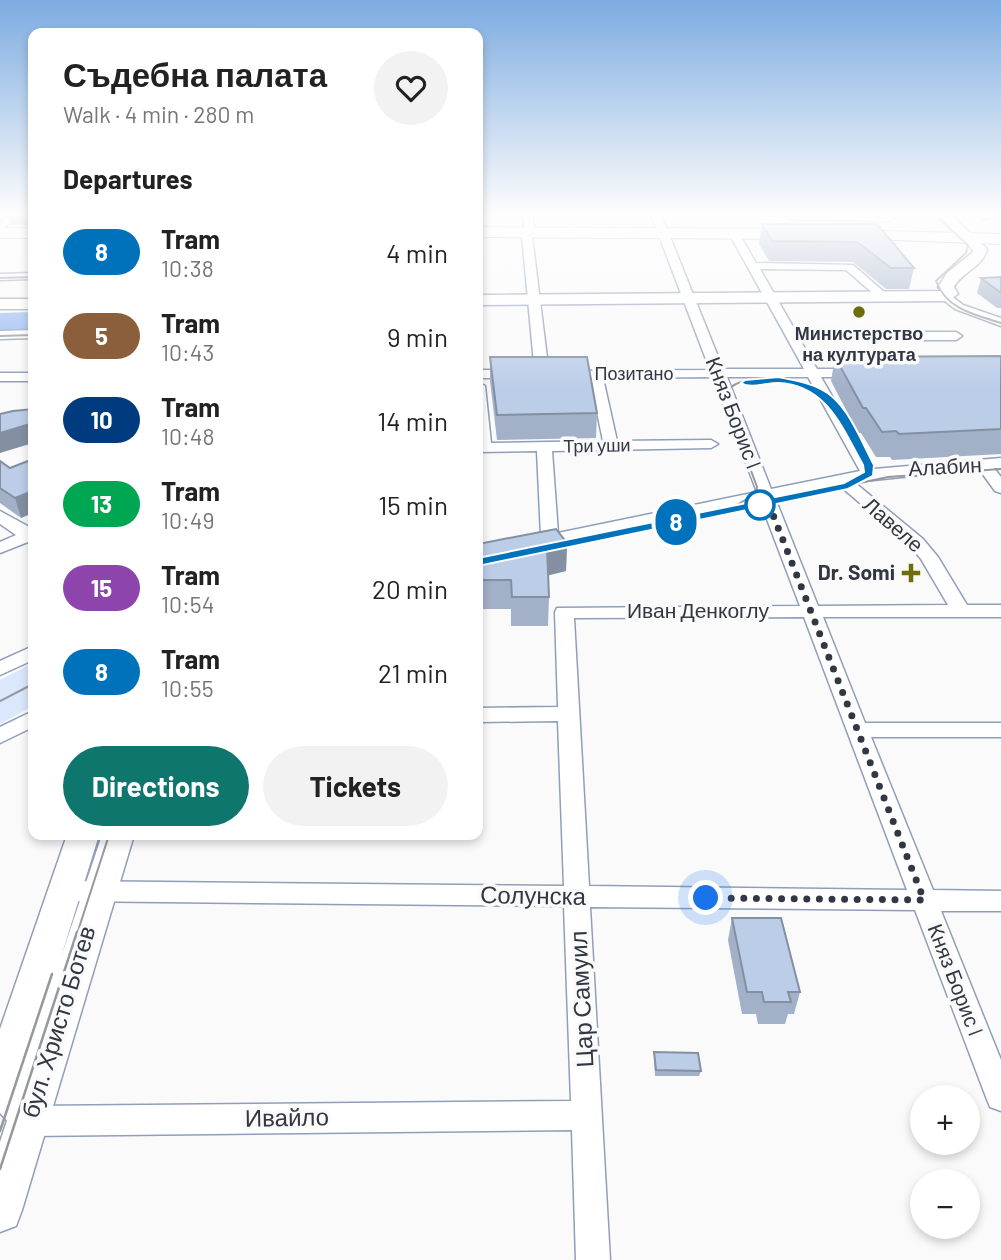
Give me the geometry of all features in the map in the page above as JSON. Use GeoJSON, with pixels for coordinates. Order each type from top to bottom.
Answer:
{"type":"FeatureCollection","features":[{"type":"Feature","properties":{"kind":"main road"},"geometry":{"type":"LineString","coordinates":[[483,300],[939,297],[950,294],[946,287],[949,279],[958,271]]}},
{"type":"Feature","properties":{"kind":"main road"},"geometry":{"type":"LineString","coordinates":[[927,280],[925,285],[939,297]]}},
{"type":"Feature","properties":{"kind":"main road"},"geometry":{"type":"LineString","coordinates":[[0,304],[28,304]]}},
{"type":"Feature","properties":{"kind":"main road","name":"бул. Христо Ботев"},"geometry":{"type":"LineString","coordinates":[[83,840],[83,891]]}},
{"type":"Feature","properties":{"kind":"main road","name":"бул. Христо Ботев"},"geometry":{"type":"LineString","coordinates":[[0,1210],[9,1100],[83,891],[115,840]]}},
{"type":"Feature","properties":{"kind":"street"},"geometry":{"type":"LineString","coordinates":[[532,271],[542,374]]}},
{"type":"Feature","properties":{"kind":"street","name":"Княз Борис I"},"geometry":{"type":"LineString","coordinates":[[679,271],[1001,1097]]}},
{"type":"Feature","properties":{"kind":"street","name":"Лавеле"},"geometry":{"type":"LineString","coordinates":[[756,271],[869,474]]}},
{"type":"Feature","properties":{"kind":"street"},"geometry":{"type":"LineString","coordinates":[[853,271],[885,298]]}},
{"type":"Feature","properties":{"kind":"street"},"geometry":{"type":"LineString","coordinates":[[0,277],[28,276]]}},
{"type":"Feature","properties":{"kind":"street"},"geometry":{"type":"LineString","coordinates":[[939,297],[1001,322]]}},
{"type":"Feature","properties":{"kind":"street"},"geometry":{"type":"LineString","coordinates":[[0,350],[7,335],[28,334]]}},
{"type":"Feature","properties":{"kind":"street"},"geometry":{"type":"LineString","coordinates":[[794,336],[956,336]]}},
{"type":"Feature","properties":{"kind":"street","name":"Позитано"},"geometry":{"type":"LineString","coordinates":[[483,374],[868,373]]}},
{"type":"Feature","properties":{"kind":"street"},"geometry":{"type":"LineString","coordinates":[[596,374],[611,446]]}},
{"type":"Feature","properties":{"kind":"street"},"geometry":{"type":"LineString","coordinates":[[0,377],[28,377]]}},
{"type":"Feature","properties":{"kind":"street","name":"Три уши"},"geometry":{"type":"LineString","coordinates":[[483,448],[711,444]]}},
{"type":"Feature","properties":{"kind":"street"},"geometry":{"type":"LineString","coordinates":[[544,447],[550,540]]}},
{"type":"Feature","properties":{"kind":"street","name":"Алабин"},"geometry":{"type":"LineString","coordinates":[[526,544],[869,474],[1001,463]]}},
{"type":"Feature","properties":{"kind":"street"},"geometry":{"type":"LineString","coordinates":[[983,464],[1001,488]]}},
{"type":"Feature","properties":{"kind":"street","name":"Лавеле"},"geometry":{"type":"LineString","coordinates":[[842,479],[917,543],[929,557],[961,611]]}},
{"type":"Feature","properties":{"kind":"street"},"geometry":{"type":"LineString","coordinates":[[0,516],[28,533]]}},
{"type":"Feature","properties":{"kind":"street"},"geometry":{"type":"LineString","coordinates":[[0,548],[28,536]]}},
{"type":"Feature","properties":{"kind":"street","name":"Иван Денкоглу"},"geometry":{"type":"LineString","coordinates":[[564,612],[1001,611]]}},
{"type":"Feature","properties":{"kind":"street","name":"Цар Самуил"},"geometry":{"type":"LineString","coordinates":[[564,612],[593,1260]]}},
{"type":"Feature","properties":{"kind":"street"},"geometry":{"type":"LineString","coordinates":[[0,669],[28,655]]}},
{"type":"Feature","properties":{"kind":"street"},"geometry":{"type":"LineString","coordinates":[[483,715],[569,715]]}},
{"type":"Feature","properties":{"kind":"street"},"geometry":{"type":"LineString","coordinates":[[0,736],[28,721]]}},
{"type":"Feature","properties":{"kind":"street"},"geometry":{"type":"LineString","coordinates":[[858,730],[1001,730]]}},
{"type":"Feature","properties":{"kind":"street","name":"Солунска"},"geometry":{"type":"LineString","coordinates":[[83,891],[1001,901]]}},
{"type":"Feature","properties":{"kind":"street","name":"Ивайло"},"geometry":{"type":"LineString","coordinates":[[9,1100],[587,1115]]}},
{"type":"Feature","properties":{"kind":"shaded area"},"geometry":{"type":"Polygon","coordinates":[[[28,312],[28,330],[0,330],[0,313],[28,312]]]}},
{"type":"Feature","properties":{"kind":"shaded area"},"geometry":{"type":"Polygon","coordinates":[[[28,667],[28,709],[0,724],[0,680],[28,667]]]}},
{"type":"Feature","properties":{"kind":"building"},"geometry":{"type":"Polygon","coordinates":[[[1001,277],[1001,293],[981,278],[1001,277]]]}},
{"type":"Feature","properties":{"kind":"building"},"geometry":{"type":"Polygon","coordinates":[[[1001,356],[1001,429],[899,434],[896,431],[882,432],[866,408],[863,408],[835,357],[1001,356]]]}},
{"type":"Feature","properties":{"kind":"building"},"geometry":{"type":"Polygon","coordinates":[[[490,357],[587,357],[597,413],[497,415],[490,357]]]}},
{"type":"Feature","properties":{"kind":"building"},"geometry":{"type":"Polygon","coordinates":[[[28,410],[28,425],[0,433],[0,414],[28,410]]]}},
{"type":"Feature","properties":{"kind":"building"},"geometry":{"type":"Polygon","coordinates":[[[0,461],[10,468],[28,461],[28,493],[15,498],[0,488],[0,461]]]}},
{"type":"Feature","properties":{"kind":"building"},"geometry":{"type":"Polygon","coordinates":[[[556,529],[567,543],[547,548],[549,597],[512,597],[511,580],[483,580],[483,543],[556,529]]]}},
{"type":"Feature","properties":{"kind":"building"},"geometry":{"type":"Polygon","coordinates":[[[732,918],[781,918],[800,992],[788,992],[791,1002],[764,1002],[762,992],[747,992],[732,918]]]}},
{"type":"Feature","properties":{"kind":"building"},"geometry":{"type":"Polygon","coordinates":[[[654,1052],[698,1053],[701,1071],[656,1070],[654,1052]]]}},
{"type":"Feature","properties":{"kind":"tram line"},"geometry":{"type":"LineString","coordinates":[[947,271],[936,281],[947,298],[962,310],[1001,323]]}},
{"type":"Feature","properties":{"kind":"tram line"},"geometry":{"type":"LineString","coordinates":[[0,278],[28,277]]}},
{"type":"Feature","properties":{"kind":"tram line"},"geometry":{"type":"LineString","coordinates":[[0,336],[28,335]]}},
{"type":"Feature","properties":{"kind":"tram line"},"geometry":{"type":"LineString","coordinates":[[737,505],[755,494],[757,487],[726,402],[728,391],[735,384],[746,381],[760,379],[791,383],[818,391],[834,403],[858,441],[870,471],[856,482]]}},
{"type":"Feature","properties":{"kind":"tram line","name":"8"},"geometry":{"type":"LineString","coordinates":[[483,561],[848,486],[869,474],[869,465],[836,406],[827,397],[812,387],[793,382],[764,380],[745,383]]}},
{"type":"Feature","properties":{"kind":"tram line"},"geometry":{"type":"LineString","coordinates":[[547,549],[888,477],[1001,469]]}},
{"type":"Feature","properties":{"kind":"tram line"},"geometry":{"type":"LineString","coordinates":[[0,701],[28,687]]}},
{"type":"Feature","properties":{"kind":"tram line"},"geometry":{"type":"LineString","coordinates":[[77,934],[107,840]]}},
{"type":"Feature","properties":{"kind":"tram line"},"geometry":{"type":"LineString","coordinates":[[0,1169],[77,932]]}},
{"type":"Feature","properties":{"kind":"tram line"},"geometry":{"type":"LineString","coordinates":[[0,1131],[52,974]]}},
{"type":"Feature","properties":{"kind":"place","name":"Министерство на културата"},"geometry":{"type":"Point","coordinates":[859,312]}},
{"type":"Feature","properties":{"kind":"place","name":"Dr. Somi"},"geometry":{"type":"Point","coordinates":[911,573]}},
{"type":"Feature","properties":{"kind":"route"},"geometry":{"type":"LineString","coordinates":[[706,898],[924,900],[770,507],[768,503],[760,505]]}}]}
